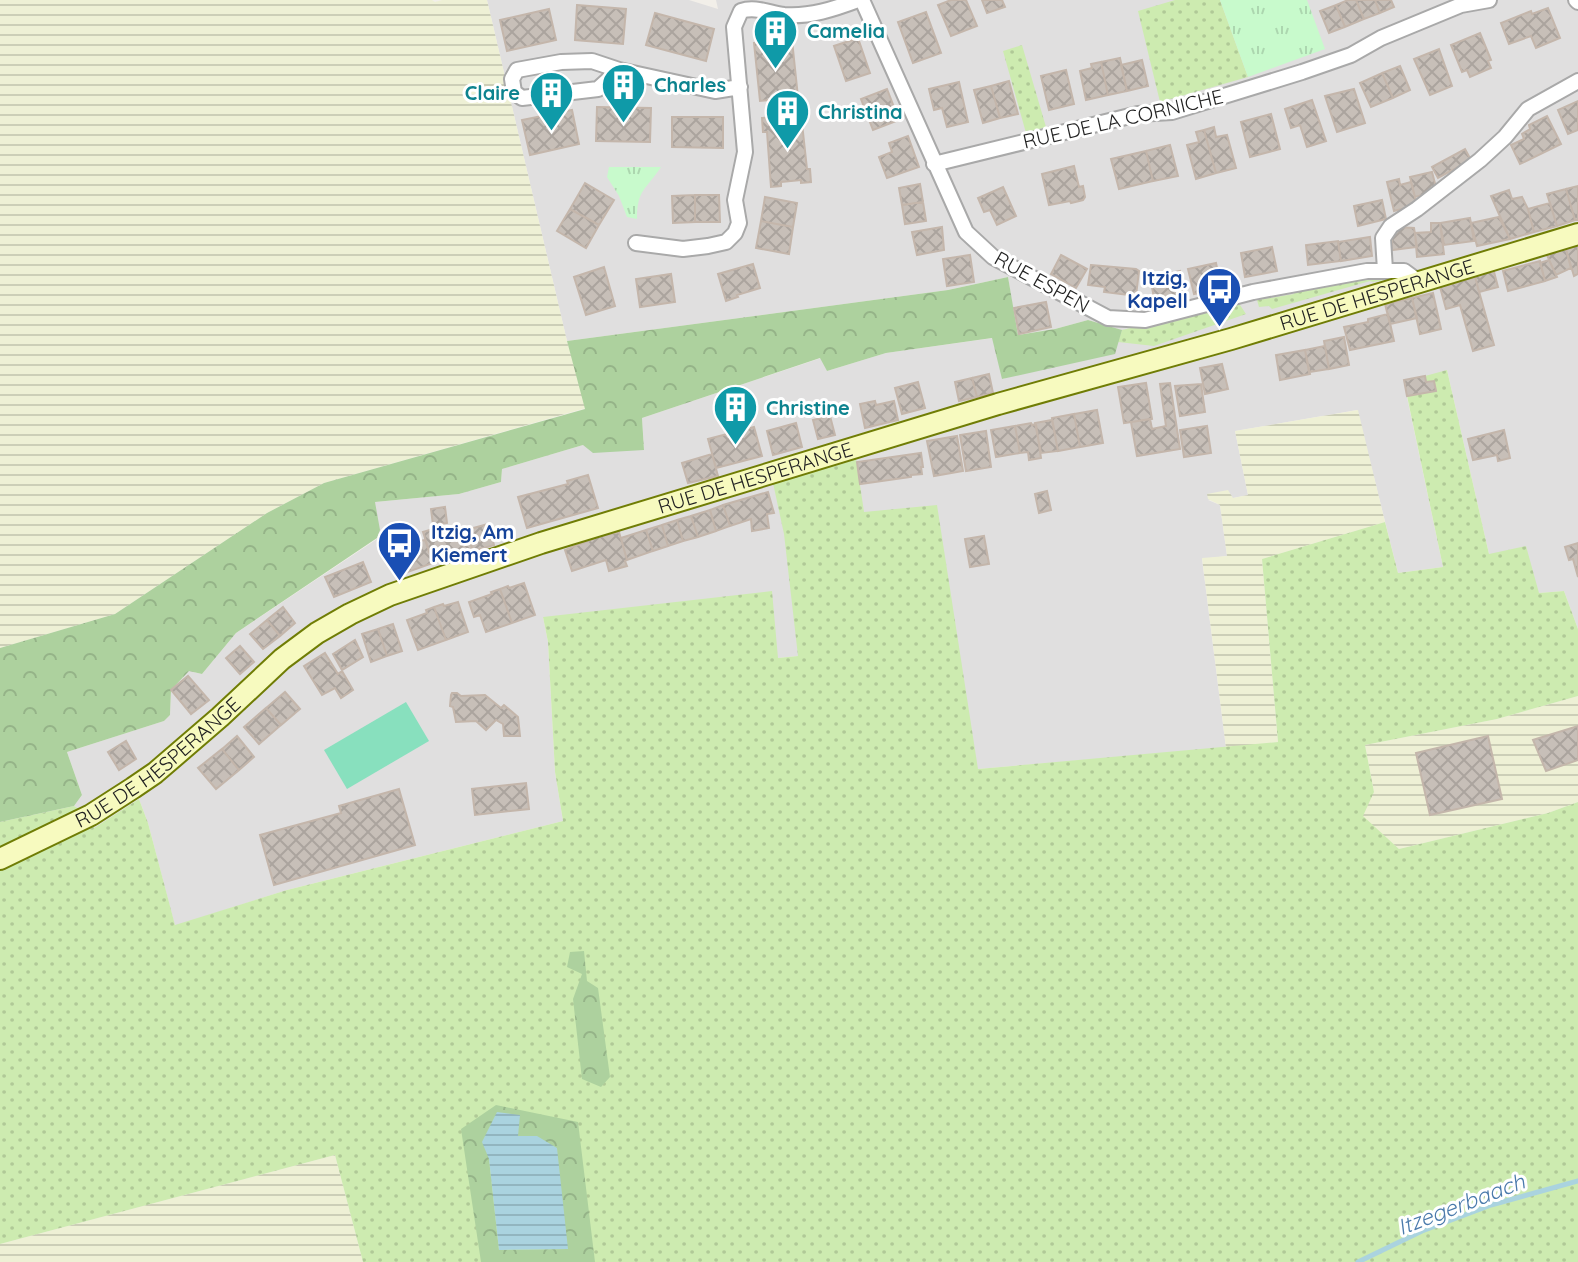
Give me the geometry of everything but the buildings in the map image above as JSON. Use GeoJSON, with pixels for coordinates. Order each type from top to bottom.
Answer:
{"type":"FeatureCollection","features":[{"type":"Feature","properties":{"kind":"main road","name":"RUE DE HESPERANGE"},"geometry":{"type":"LineString","coordinates":[[0,859],[91,815],[133,788],[220,717],[282,659],[339,620],[390,595],[541,543],[998,404],[1231,339],[1578,234]]}},
{"type":"Feature","properties":{"kind":"street"},"geometry":{"type":"LineString","coordinates":[[636,243],[683,249],[726,242],[735,233],[739,223],[735,200],[745,152],[734,27],[741,11],[749,8],[785,15],[812,14],[860,0]]}},
{"type":"Feature","properties":{"kind":"street","name":"RUE ESPEN"},"geometry":{"type":"LineString","coordinates":[[860,0],[966,232],[993,257],[1108,318],[1145,320],[1253,292],[1367,271],[1404,271],[1419,282]]}},
{"type":"Feature","properties":{"kind":"street","name":"RUE DE LA CORNICHE"},"geometry":{"type":"LineString","coordinates":[[934,164],[1138,114],[1172,112],[1351,55],[1381,38],[1461,5],[1489,0]]}},
{"type":"Feature","properties":{"kind":"street"},"geometry":{"type":"LineString","coordinates":[[619,70],[598,89],[522,98],[514,92],[512,79],[517,70],[561,62],[592,61],[715,91],[740,87]]}},
{"type":"Feature","properties":{"kind":"street"},"geometry":{"type":"LineString","coordinates":[[1385,270],[1383,238],[1391,226],[1480,160],[1505,137],[1528,109],[1578,81]]}},
{"type":"Feature","properties":{"kind":"shaded area"},"geometry":{"type":"Polygon","coordinates":[[[487,0],[689,0],[718,9],[716,0],[1578,0],[1578,629],[1564,591],[1539,593],[1489,554],[1447,370],[1434,381],[1436,391],[1407,397],[1443,567],[1398,573],[1357,410],[1235,431],[1248,495],[1208,500],[1220,505],[1227,556],[1202,559],[1226,748],[978,769],[798,656],[778,658],[543,617],[548,642],[555,772],[563,821],[287,890],[175,926],[139,799],[94,828],[91,815],[74,806],[82,795],[67,752],[164,721],[170,715],[171,690],[189,671],[202,674],[236,633],[377,539],[375,502],[459,494],[501,482],[502,469],[583,445],[644,449],[642,418],[821,358],[827,371],[886,353],[993,338],[1003,379],[1121,330],[1088,320],[1017,335],[1008,277],[948,290],[567,341],[487,0]]]}},
{"type":"Feature","properties":{"kind":"shaded area"},"geometry":{"type":"Polygon","coordinates":[[[561,62],[619,70],[598,89],[522,98],[517,70],[561,62]]]}},
{"type":"Feature","properties":{"kind":"green space"},"geometry":{"type":"Polygon","coordinates":[[[0,0],[487,0],[567,341],[586,408],[324,483],[267,513],[115,614],[0,648],[0,0]]]}},
{"type":"Feature","properties":{"kind":"green space"},"geometry":{"type":"Polygon","coordinates":[[[1175,0],[1220,0],[1248,77],[1160,102],[1138,11],[1175,0]]]}},
{"type":"Feature","properties":{"kind":"green space"},"geometry":{"type":"Polygon","coordinates":[[[1220,0],[1307,0],[1325,49],[1248,77],[1220,0]]]}},
{"type":"Feature","properties":{"kind":"green space"},"geometry":{"type":"Polygon","coordinates":[[[1022,45],[1046,127],[1026,133],[1003,51],[1022,45]]]}},
{"type":"Feature","properties":{"kind":"green space"},"geometry":{"type":"Polygon","coordinates":[[[609,167],[661,167],[643,190],[637,219],[627,217],[607,177],[609,167]]]}},
{"type":"Feature","properties":{"kind":"green space"},"geometry":{"type":"Polygon","coordinates":[[[1386,274],[1390,279],[1370,281],[1272,309],[1269,306],[1259,307],[1257,300],[1294,294],[1292,288],[1386,274]]]}},
{"type":"Feature","properties":{"kind":"green space"},"geometry":{"type":"Polygon","coordinates":[[[1008,277],[1018,335],[1088,320],[1122,330],[1115,354],[1002,379],[992,338],[886,353],[827,371],[820,358],[642,418],[644,450],[593,453],[583,445],[502,469],[501,482],[459,494],[375,502],[380,530],[377,538],[236,633],[202,674],[189,671],[171,690],[170,715],[164,721],[67,752],[82,795],[74,806],[0,822],[0,648],[115,614],[267,513],[324,483],[585,409],[567,341],[948,290],[1008,277]]]}},
{"type":"Feature","properties":{"kind":"green space"},"geometry":{"type":"Polygon","coordinates":[[[1238,302],[1246,314],[1154,346],[1118,342],[1122,330],[1238,302]]]}},
{"type":"Feature","properties":{"kind":"green space"},"geometry":{"type":"Polygon","coordinates":[[[1447,370],[1489,554],[1526,546],[1539,593],[1564,591],[1578,629],[1578,696],[1497,719],[1365,745],[1374,792],[1363,816],[1399,849],[1548,813],[1578,802],[1578,1262],[363,1262],[335,1155],[0,1244],[0,822],[74,806],[91,815],[94,828],[139,799],[175,925],[287,890],[563,821],[555,772],[548,642],[543,617],[772,591],[778,658],[798,656],[784,534],[773,483],[856,458],[864,512],[937,505],[978,769],[1278,742],[1262,559],[1385,522],[1398,573],[1443,567],[1407,396],[1435,391],[1426,382],[1425,376],[1447,370]]]}},
{"type":"Feature","properties":{"kind":"green space"},"geometry":{"type":"Polygon","coordinates":[[[1358,410],[1385,522],[1262,559],[1278,742],[1226,748],[1202,558],[1227,556],[1220,505],[1208,499],[1207,494],[1228,490],[1233,498],[1248,495],[1235,431],[1358,410]]]}},
{"type":"Feature","properties":{"kind":"green space"},"geometry":{"type":"Polygon","coordinates":[[[1578,696],[1578,802],[1548,813],[1399,849],[1362,816],[1374,792],[1365,745],[1497,719],[1578,696]]]}},
{"type":"Feature","properties":{"kind":"green space"},"geometry":{"type":"Polygon","coordinates":[[[406,702],[429,741],[347,789],[324,750],[406,702]]]}},
{"type":"Feature","properties":{"kind":"green space"},"geometry":{"type":"Polygon","coordinates":[[[584,951],[587,981],[598,988],[610,1077],[601,1087],[582,1079],[573,999],[582,974],[567,967],[570,952],[584,951]]]}},
{"type":"Feature","properties":{"kind":"green space"},"geometry":{"type":"Polygon","coordinates":[[[496,1105],[578,1122],[595,1262],[481,1262],[461,1129],[496,1105]],[[489,1159],[499,1250],[568,1249],[489,1159]]]}},
{"type":"Feature","properties":{"kind":"green space"},"geometry":{"type":"Polygon","coordinates":[[[335,1155],[363,1262],[0,1262],[0,1244],[335,1155]]]}},
{"type":"Feature","properties":{"kind":"water"},"geometry":{"type":"Polygon","coordinates":[[[497,1112],[520,1115],[518,1136],[537,1136],[557,1148],[568,1249],[499,1250],[489,1159],[482,1142],[497,1112]]]}},
{"type":"Feature","properties":{"kind":"waterway","name":"Itzegerbaach"},"geometry":{"type":"LineString","coordinates":[[1358,1262],[1422,1231],[1491,1205],[1578,1181]]}},
{"type":"Feature","properties":{"kind":"place","name":"Camelia"},"geometry":{"type":"Point","coordinates":[776,70]}},
{"type":"Feature","properties":{"kind":"place","name":"Charles"},"geometry":{"type":"Point","coordinates":[623,124]}},
{"type":"Feature","properties":{"kind":"place","name":"Claire"},"geometry":{"type":"Point","coordinates":[551,132]}},
{"type":"Feature","properties":{"kind":"place","name":"Christina"},"geometry":{"type":"Point","coordinates":[787,151]}},
{"type":"Feature","properties":{"kind":"place","name":"Itzig, Kapell"},"geometry":{"type":"Point","coordinates":[1219,329]}},
{"type":"Feature","properties":{"kind":"place","name":"Christine"},"geometry":{"type":"Point","coordinates":[735,447]}},
{"type":"Feature","properties":{"kind":"place","name":"Itzig, Am Kiemert"},"geometry":{"type":"Point","coordinates":[400,583]}}]}
